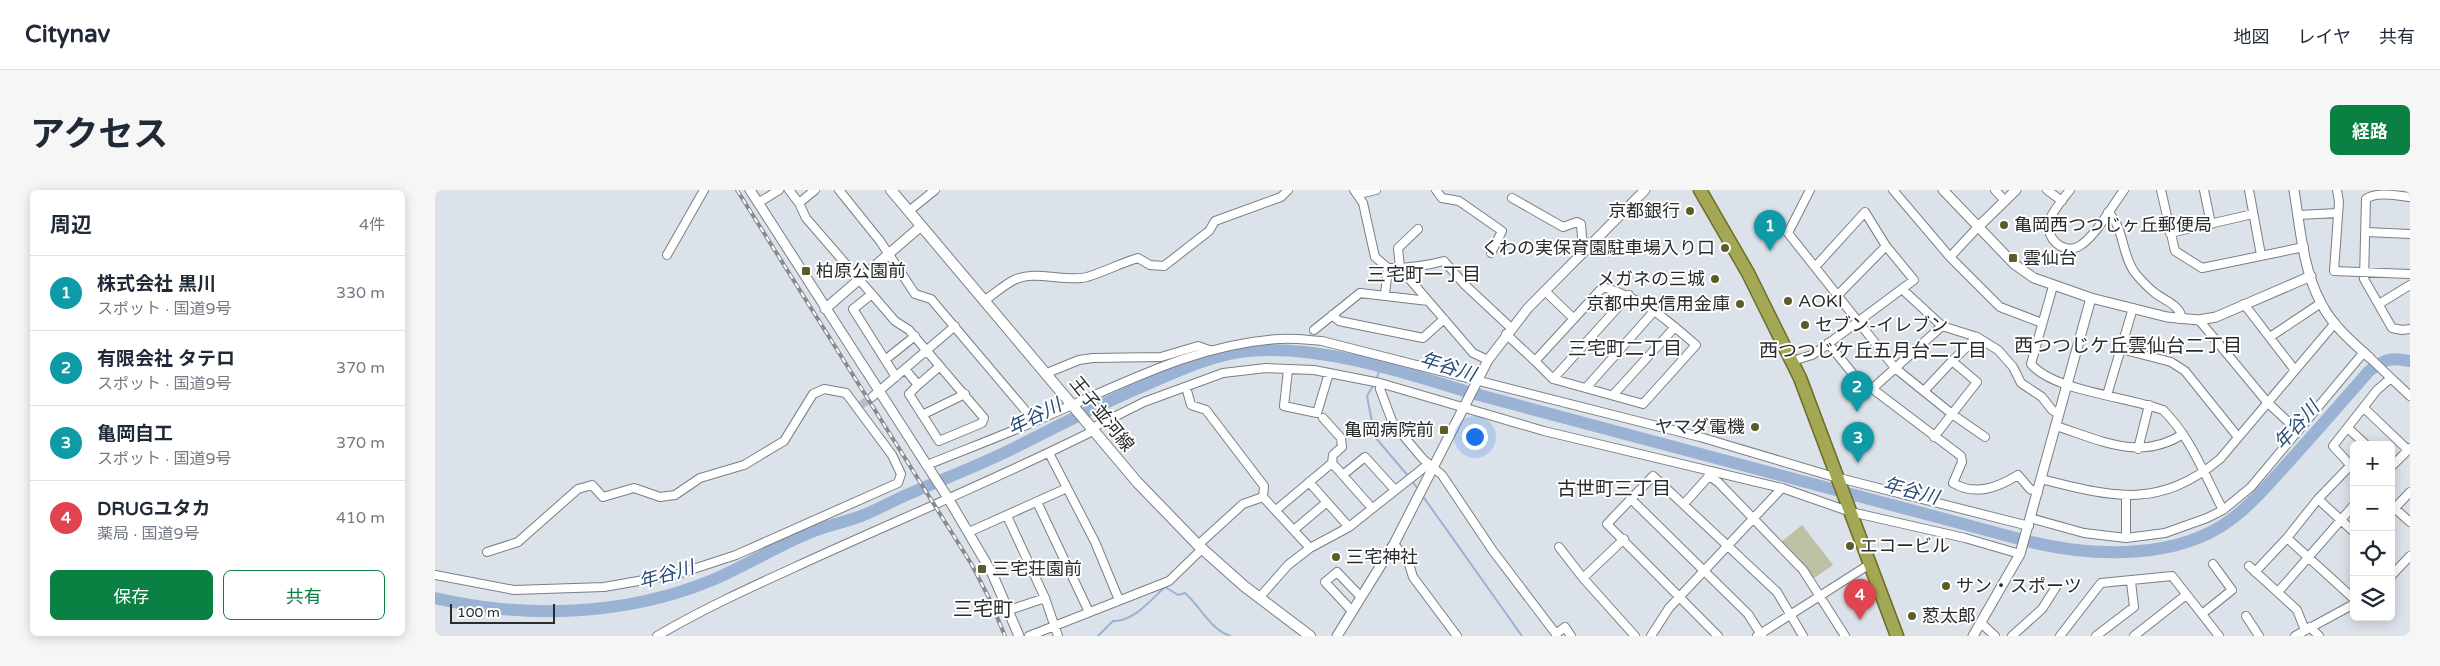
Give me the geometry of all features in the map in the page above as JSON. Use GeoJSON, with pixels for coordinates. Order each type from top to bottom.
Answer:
{"type":"FeatureCollection","features":[{"type":"Feature","properties":{"kind":"highway"},"geometry":{"type":"LineString","coordinates":[[1699,190],[1748,273],[1792,361],[1839,479],[1897,636]]}},
{"type":"Feature","properties":{"kind":"main road","name":"王子並河線"},"geometry":{"type":"LineString","coordinates":[[891,190],[1137,482],[1200,547],[1259,598],[1310,636]]}},
{"type":"Feature","properties":{"kind":"street"},"geometry":{"type":"LineString","coordinates":[[667,255],[704,190]]}},
{"type":"Feature","properties":{"kind":"street"},"geometry":{"type":"LineString","coordinates":[[749,190],[825,309],[876,394],[947,495],[992,573],[1019,636]]}},
{"type":"Feature","properties":{"kind":"street"},"geometry":{"type":"LineString","coordinates":[[758,203],[779,190]]}},
{"type":"Feature","properties":{"kind":"street"},"geometry":{"type":"LineString","coordinates":[[789,190],[799,203],[806,218],[895,320],[915,336],[984,418],[982,423],[939,442],[909,394],[940,366]]}},
{"type":"Feature","properties":{"kind":"street"},"geometry":{"type":"LineString","coordinates":[[799,203],[815,190]]}},
{"type":"Feature","properties":{"kind":"street"},"geometry":{"type":"LineString","coordinates":[[839,190],[915,294],[931,299],[1030,416]]}},
{"type":"Feature","properties":{"kind":"street"},"geometry":{"type":"LineString","coordinates":[[909,211],[935,190]]}},
{"type":"Feature","properties":{"kind":"street"},"geometry":{"type":"LineString","coordinates":[[985,300],[1013,280],[1021,278],[1043,276],[1069,280],[1087,277],[1138,258],[1150,265],[1164,266],[1171,263],[1209,231],[1215,221],[1281,196],[1289,190]]}},
{"type":"Feature","properties":{"kind":"street"},"geometry":{"type":"LineString","coordinates":[[1376,190],[1356,192],[1368,222],[1375,257],[1388,268],[1400,268],[1418,264],[1427,266],[1444,261],[1535,362],[1553,379],[1643,404],[1696,345],[1655,310],[1629,295],[1603,287],[1535,362]]}},
{"type":"Feature","properties":{"kind":"street"},"geometry":{"type":"LineString","coordinates":[[1436,190],[1442,198],[1459,201],[1502,231],[1491,253]]}},
{"type":"Feature","properties":{"kind":"street"},"geometry":{"type":"LineString","coordinates":[[1337,636],[1394,544],[1488,360],[1509,331],[1545,291],[1645,190]]}},
{"type":"Feature","properties":{"kind":"street"},"geometry":{"type":"LineString","coordinates":[[1810,190],[1788,233],[1895,368],[1952,414],[1985,437]]}},
{"type":"Feature","properties":{"kind":"street"},"geometry":{"type":"LineString","coordinates":[[1893,190],[1950,257],[1999,307],[2043,323]]}},
{"type":"Feature","properties":{"kind":"street"},"geometry":{"type":"LineString","coordinates":[[1943,190],[2020,269],[2053,286],[2091,298],[2179,319],[2199,320],[2232,311],[2244,304],[2311,276]]}},
{"type":"Feature","properties":{"kind":"street"},"geometry":{"type":"LineString","coordinates":[[1995,190],[2005,201]]}},
{"type":"Feature","properties":{"kind":"street"},"geometry":{"type":"LineString","coordinates":[[1950,257],[2016,190]]}},
{"type":"Feature","properties":{"kind":"street"},"geometry":{"type":"LineString","coordinates":[[2047,190],[2062,201]]}},
{"type":"Feature","properties":{"kind":"street"},"geometry":{"type":"LineString","coordinates":[[2070,190],[2050,218],[2048,226],[2050,235],[2063,248],[2079,247],[2088,240],[2124,190]]}},
{"type":"Feature","properties":{"kind":"street"},"geometry":{"type":"LineString","coordinates":[[2161,190],[2175,251],[2203,268],[2303,247]]}},
{"type":"Feature","properties":{"kind":"street"},"geometry":{"type":"LineString","coordinates":[[2204,190],[2211,224]]}},
{"type":"Feature","properties":{"kind":"street"},"geometry":{"type":"LineString","coordinates":[[2249,190],[2261,255]]}},
{"type":"Feature","properties":{"kind":"street"},"geometry":{"type":"LineString","coordinates":[[2294,190],[2303,247],[2321,303],[2335,323],[2410,396]]}},
{"type":"Feature","properties":{"kind":"street"},"geometry":{"type":"LineString","coordinates":[[2337,190],[2338,213],[2334,271],[2410,274]]}},
{"type":"Feature","properties":{"kind":"street"},"geometry":{"type":"LineString","coordinates":[[2410,197],[2378,192],[2366,199],[2365,232],[2365,279],[2392,328],[2410,329]]}},
{"type":"Feature","properties":{"kind":"street"},"geometry":{"type":"LineString","coordinates":[[1512,198],[1563,228],[1577,222],[1581,224],[1582,238],[1588,248]]}},
{"type":"Feature","properties":{"kind":"street"},"geometry":{"type":"LineString","coordinates":[[1792,361],[1812,355],[1914,280],[1886,246],[1865,212],[1815,267]]}},
{"type":"Feature","properties":{"kind":"street"},"geometry":{"type":"LineString","coordinates":[[2108,212],[2118,225],[2125,252],[2134,271],[2151,290],[2176,306],[2181,315],[2179,319]]}},
{"type":"Feature","properties":{"kind":"street"},"geometry":{"type":"LineString","coordinates":[[2298,215],[2338,213]]}},
{"type":"Feature","properties":{"kind":"street"},"geometry":{"type":"LineString","coordinates":[[2171,233],[2253,214]]}},
{"type":"Feature","properties":{"kind":"street"},"geometry":{"type":"LineString","coordinates":[[825,309],[921,226]]}},
{"type":"Feature","properties":{"kind":"street"},"geometry":{"type":"LineString","coordinates":[[1418,229],[1399,248],[1400,268],[1473,353],[1488,360]]}},
{"type":"Feature","properties":{"kind":"street"},"geometry":{"type":"LineString","coordinates":[[2365,232],[2410,234]]}},
{"type":"Feature","properties":{"kind":"street"},"geometry":{"type":"LineString","coordinates":[[1837,296],[1886,246]]}},
{"type":"Feature","properties":{"kind":"street"},"geometry":{"type":"LineString","coordinates":[[1385,294],[1388,268]]}},
{"type":"Feature","properties":{"kind":"street"},"geometry":{"type":"LineString","coordinates":[[2379,304],[2410,285]]}},
{"type":"Feature","properties":{"kind":"street"},"geometry":{"type":"LineString","coordinates":[[2053,286],[2031,364],[2037,372],[2067,384],[2163,410],[2183,434],[2223,510]]}},
{"type":"Feature","properties":{"kind":"street"},"geometry":{"type":"LineString","coordinates":[[1902,289],[1942,326],[1977,337],[1998,350],[2013,367],[2021,383],[2042,396],[2052,410],[2059,414]]}},
{"type":"Feature","properties":{"kind":"street"},"geometry":{"type":"LineString","coordinates":[[1545,291],[1573,318]]}},
{"type":"Feature","properties":{"kind":"street"},"geometry":{"type":"LineString","coordinates":[[1314,330],[1360,292],[1428,301]]}},
{"type":"Feature","properties":{"kind":"street"},"geometry":{"type":"LineString","coordinates":[[872,294],[853,309],[896,377]]}},
{"type":"Feature","properties":{"kind":"street"},"geometry":{"type":"LineString","coordinates":[[1553,379],[1629,295]]}},
{"type":"Feature","properties":{"kind":"street"},"geometry":{"type":"LineString","coordinates":[[1973,636],[2020,552],[2091,298]]}},
{"type":"Feature","properties":{"kind":"street"},"geometry":{"type":"LineString","coordinates":[[2270,337],[2321,303]]}},
{"type":"Feature","properties":{"kind":"street"},"geometry":{"type":"LineString","coordinates":[[2244,304],[2294,369]]}},
{"type":"Feature","properties":{"kind":"street"},"geometry":{"type":"LineString","coordinates":[[2107,395],[2133,308]]}},
{"type":"Feature","properties":{"kind":"street"},"geometry":{"type":"LineString","coordinates":[[1585,388],[1655,310]]}},
{"type":"Feature","properties":{"kind":"street"},"geometry":{"type":"LineString","coordinates":[[1332,315],[1339,321],[1423,338],[1444,319]]}},
{"type":"Feature","properties":{"kind":"street"},"geometry":{"type":"LineString","coordinates":[[2199,320],[2267,402],[2297,431]]}},
{"type":"Feature","properties":{"kind":"street"},"geometry":{"type":"LineString","coordinates":[[2041,479],[2105,494],[2126,496],[2157,492],[2182,484],[2203,472],[2220,458],[2335,323]]}},
{"type":"Feature","properties":{"kind":"street"},"geometry":{"type":"LineString","coordinates":[[876,394],[955,326]]}},
{"type":"Feature","properties":{"kind":"street"},"geometry":{"type":"LineString","coordinates":[[1872,388],[1942,326]]}},
{"type":"Feature","properties":{"kind":"street"},"geometry":{"type":"LineString","coordinates":[[1613,395],[1675,327]]}},
{"type":"Feature","properties":{"kind":"street"},"geometry":{"type":"LineString","coordinates":[[885,360],[915,336]]}},
{"type":"Feature","properties":{"kind":"street"},"geometry":{"type":"LineString","coordinates":[[1924,392],[1977,337]]}},
{"type":"Feature","properties":{"kind":"street"},"geometry":{"type":"LineString","coordinates":[[929,468],[1074,406],[1172,361],[1209,350],[1275,339],[1322,341],[1476,383],[1700,436],[1839,479],[2029,525],[2126,538],[2157,535],[2189,526],[2223,510],[2251,487],[2297,431],[2367,355]]}},
{"type":"Feature","properties":{"kind":"street"},"geometry":{"type":"LineString","coordinates":[[1828,344],[1853,374],[1961,456],[1962,462],[1953,482],[1965,490],[1998,487],[2018,475],[2030,489],[2038,492]]}},
{"type":"Feature","properties":{"kind":"street"},"geometry":{"type":"LineString","coordinates":[[1047,373],[1079,360],[1093,358],[1161,357],[1198,346],[1209,350]]}},
{"type":"Feature","properties":{"kind":"street"},"geometry":{"type":"LineString","coordinates":[[2121,348],[2171,362],[2185,371],[2239,437]]}},
{"type":"Feature","properties":{"kind":"street"},"geometry":{"type":"LineString","coordinates":[[1934,437],[1977,382],[1953,361]]}},
{"type":"Feature","properties":{"kind":"street"},"geometry":{"type":"LineString","coordinates":[[657,636],[698,612],[947,495],[1049,453],[1091,428],[1144,402],[1223,373],[1266,368],[1314,370],[1381,383],[1466,404],[1544,431],[1782,488],[1850,509],[2020,552]]}},
{"type":"Feature","properties":{"kind":"street"},"geometry":{"type":"LineString","coordinates":[[905,370],[918,385]]}},
{"type":"Feature","properties":{"kind":"street"},"geometry":{"type":"LineString","coordinates":[[1288,370],[1284,406],[1317,413],[1329,373]]}},
{"type":"Feature","properties":{"kind":"street"},"geometry":{"type":"LineString","coordinates":[[2350,465],[2333,446],[2349,429],[2389,376]]}},
{"type":"Feature","properties":{"kind":"street"},"geometry":{"type":"LineString","coordinates":[[1381,383],[1380,389],[1392,421],[1423,459],[1442,475],[1493,551],[1556,634],[1565,627],[1571,636]]}},
{"type":"Feature","properties":{"kind":"street"},"geometry":{"type":"LineString","coordinates":[[1186,388],[1191,405],[1206,410],[1263,486],[1263,497],[1295,529],[1310,548]]}},
{"type":"Feature","properties":{"kind":"street"},"geometry":{"type":"LineString","coordinates":[[435,576],[513,590],[604,587],[678,574],[736,555],[898,483],[901,478],[899,467],[858,406],[846,393],[824,389],[813,394],[784,441],[744,465],[700,478],[675,495],[661,497],[634,488],[603,497],[593,485],[578,489],[518,542],[487,552]]}},
{"type":"Feature","properties":{"kind":"street"},"geometry":{"type":"LineString","coordinates":[[922,415],[965,394]]}},
{"type":"Feature","properties":{"kind":"street"},"geometry":{"type":"LineString","coordinates":[[2138,449],[2149,405]]}},
{"type":"Feature","properties":{"kind":"street"},"geometry":{"type":"LineString","coordinates":[[2363,408],[2409,449],[2395,463]]}},
{"type":"Feature","properties":{"kind":"street"},"geometry":{"type":"LineString","coordinates":[[1276,510],[1332,463],[1333,455],[1342,447],[1341,438],[1323,418]]}},
{"type":"Feature","properties":{"kind":"street"},"geometry":{"type":"LineString","coordinates":[[2056,426],[2138,449],[2169,443],[2183,434]]}},
{"type":"Feature","properties":{"kind":"street"},"geometry":{"type":"LineString","coordinates":[[2349,429],[2362,441]]}},
{"type":"Feature","properties":{"kind":"street"},"geometry":{"type":"LineString","coordinates":[[1049,453],[1095,542],[1119,600]]}},
{"type":"Feature","properties":{"kind":"street"},"geometry":{"type":"LineString","coordinates":[[1343,474],[1365,457],[1395,490]]}},
{"type":"Feature","properties":{"kind":"street"},"geometry":{"type":"LineString","coordinates":[[1332,463],[1371,507]]}},
{"type":"Feature","properties":{"kind":"street"},"geometry":{"type":"LineString","coordinates":[[1259,598],[1281,571],[1310,548],[1349,527],[1371,507],[1425,466],[1433,467]]}},
{"type":"Feature","properties":{"kind":"street"},"geometry":{"type":"LineString","coordinates":[[2255,572],[2287,538],[2318,499],[2350,469]]}},
{"type":"Feature","properties":{"kind":"street"},"geometry":{"type":"LineString","coordinates":[[1718,636],[1607,524],[1653,476],[1777,592],[1803,636]]}},
{"type":"Feature","properties":{"kind":"street"},"geometry":{"type":"LineString","coordinates":[[1684,504],[1709,476],[1718,482],[1803,570],[1845,636]]}},
{"type":"Feature","properties":{"kind":"street"},"geometry":{"type":"LineString","coordinates":[[1309,482],[1349,527]]}},
{"type":"Feature","properties":{"kind":"street"},"geometry":{"type":"LineString","coordinates":[[969,532],[1067,488]]}},
{"type":"Feature","properties":{"kind":"street"},"geometry":{"type":"LineString","coordinates":[[1651,636],[1669,608],[1705,572],[1782,488]]}},
{"type":"Feature","properties":{"kind":"street"},"geometry":{"type":"LineString","coordinates":[[2395,504],[2410,492]]}},
{"type":"Feature","properties":{"kind":"street"},"geometry":{"type":"LineString","coordinates":[[2126,496],[2126,538]]}},
{"type":"Feature","properties":{"kind":"street"},"geometry":{"type":"LineString","coordinates":[[1029,636],[1169,581],[1243,504],[1263,497]]}},
{"type":"Feature","properties":{"kind":"street"},"geometry":{"type":"LineString","coordinates":[[1631,499],[1748,614],[1760,635],[1870,564]]}},
{"type":"Feature","properties":{"kind":"street"},"geometry":{"type":"LineString","coordinates":[[2318,499],[2353,531]]}},
{"type":"Feature","properties":{"kind":"street"},"geometry":{"type":"LineString","coordinates":[[1037,502],[1089,612]]}},
{"type":"Feature","properties":{"kind":"street"},"geometry":{"type":"LineString","coordinates":[[1295,529],[1327,502]]}},
{"type":"Feature","properties":{"kind":"street"},"geometry":{"type":"LineString","coordinates":[[2395,508],[2410,522]]}},
{"type":"Feature","properties":{"kind":"street"},"geometry":{"type":"LineString","coordinates":[[2278,592],[2350,509]]}},
{"type":"Feature","properties":{"kind":"street"},"geometry":{"type":"LineString","coordinates":[[1007,516],[1045,598],[1059,636]]}},
{"type":"Feature","properties":{"kind":"street"},"geometry":{"type":"LineString","coordinates":[[2287,538],[2350,596]]}},
{"type":"Feature","properties":{"kind":"street"},"geometry":{"type":"LineString","coordinates":[[1583,578],[1623,539]]}},
{"type":"Feature","properties":{"kind":"street"},"geometry":{"type":"LineString","coordinates":[[1394,544],[1408,561],[1413,577],[1457,636]]}},
{"type":"Feature","properties":{"kind":"street"},"geometry":{"type":"LineString","coordinates":[[1559,547],[1583,578],[1635,636]]}},
{"type":"Feature","properties":{"kind":"street"},"geometry":{"type":"LineString","coordinates":[[2395,569],[2410,556]]}},
{"type":"Feature","properties":{"kind":"street"},"geometry":{"type":"LineString","coordinates":[[2202,614],[2232,590],[2213,564]]}},
{"type":"Feature","properties":{"kind":"street"},"geometry":{"type":"LineString","coordinates":[[2249,566],[2297,610],[2308,629],[2319,636]]}},
{"type":"Feature","properties":{"kind":"street"},"geometry":{"type":"LineString","coordinates":[[1352,611],[1325,582],[1337,572],[1361,597]]}},
{"type":"Feature","properties":{"kind":"street"},"geometry":{"type":"LineString","coordinates":[[2059,636],[2101,583],[2131,582],[2172,576],[2219,636]]}},
{"type":"Feature","properties":{"kind":"street"},"geometry":{"type":"LineString","coordinates":[[2096,636],[2135,607],[2131,582]]}},
{"type":"Feature","properties":{"kind":"street"},"geometry":{"type":"LineString","coordinates":[[2012,636],[2042,609],[2056,587]]}},
{"type":"Feature","properties":{"kind":"street"},"geometry":{"type":"LineString","coordinates":[[2134,636],[2187,595]]}},
{"type":"Feature","properties":{"kind":"street"},"geometry":{"type":"LineString","coordinates":[[1009,610],[1045,598]]}},
{"type":"Feature","properties":{"kind":"street"},"geometry":{"type":"LineString","coordinates":[[2295,636],[2350,606]]}},
{"type":"Feature","properties":{"kind":"street"},"geometry":{"type":"LineString","coordinates":[[2245,616],[2259,636]]}},
{"type":"Feature","properties":{"kind":"street"},"geometry":{"type":"LineString","coordinates":[[1981,623],[1995,636]]}},
{"type":"Feature","properties":{"kind":"green space"},"geometry":{"type":"Polygon","coordinates":[[[1802,525],[1833,565],[1814,578],[1781,542],[1802,525]]]}},
{"type":"Feature","properties":{"kind":"waterway","name":"年谷川"},"geometry":{"type":"LineString","coordinates":[[435,598],[469,605],[504,609],[574,611],[609,607],[677,593],[710,581],[809,533],[866,514],[1012,449],[1103,404],[1185,368],[1223,355],[1248,351],[1275,350],[1331,356],[1388,368],[1468,392],[2027,541],[2075,550],[2100,552],[2151,550],[2198,538],[2229,521],[2263,490],[2369,371],[2388,360],[2410,361]]}},
{"type":"Feature","properties":{"kind":"waterway"},"geometry":{"type":"LineString","coordinates":[[1376,380],[1381,366]]}},
{"type":"Feature","properties":{"kind":"waterway"},"geometry":{"type":"LineString","coordinates":[[1374,384],[1367,396],[1375,437],[1409,477]]}},
{"type":"Feature","properties":{"kind":"waterway"},"geometry":{"type":"LineString","coordinates":[[1412,481],[1418,489]]}},
{"type":"Feature","properties":{"kind":"waterway"},"geometry":{"type":"LineString","coordinates":[[1422,495],[1522,636]]}},
{"type":"Feature","properties":{"kind":"waterway"},"geometry":{"type":"LineString","coordinates":[[1098,636],[1113,621],[1128,618],[1135,614],[1165,587],[1178,595],[1185,593],[1211,623],[1230,636]]}},
{"type":"Feature","properties":{"kind":"tunnel"},"geometry":{"type":"LineString","coordinates":[[861,405],[872,397]]}},
{"type":"Feature","properties":{"kind":"railway"},"geometry":{"type":"LineString","coordinates":[[737,190],[972,565],[989,598],[1005,636]]}},
{"type":"Feature","properties":{"kind":"place","name":"京都銀行"},"geometry":{"type":"Point","coordinates":[1690,211]}},
{"type":"Feature","properties":{"kind":"place","name":"亀岡西つつじヶ丘郵便局"},"geometry":{"type":"Point","coordinates":[2004,225]}},
{"type":"Feature","properties":{"kind":"place","name":"くわの実保育園駐車場入り口"},"geometry":{"type":"Point","coordinates":[1725,248]}},
{"type":"Feature","properties":{"kind":"place","name":"株式会社 黒川"},"geometry":{"type":"Point","coordinates":[1770,251]}},
{"type":"Feature","properties":{"kind":"place","name":"雲仙台"},"geometry":{"type":"Point","coordinates":[2013,258]}},
{"type":"Feature","properties":{"kind":"place","name":"柏原公園前"},"geometry":{"type":"Point","coordinates":[806,271]}},
{"type":"Feature","properties":{"kind":"place","name":"メガネの三城"},"geometry":{"type":"Point","coordinates":[1715,279]}},
{"type":"Feature","properties":{"kind":"place","name":"AOKI"},"geometry":{"type":"Point","coordinates":[1788,301]}},
{"type":"Feature","properties":{"kind":"place","name":"京都中央信用金庫"},"geometry":{"type":"Point","coordinates":[1740,304]}},
{"type":"Feature","properties":{"kind":"place","name":"セブン-イレブン"},"geometry":{"type":"Point","coordinates":[1805,325]}},
{"type":"Feature","properties":{"kind":"place","name":"有限会社 タテロ"},"geometry":{"type":"Point","coordinates":[1857,412]}},
{"type":"Feature","properties":{"kind":"place","name":"ヤマダ電機"},"geometry":{"type":"Point","coordinates":[1755,427]}},
{"type":"Feature","properties":{"kind":"place","name":"亀岡病院前"},"geometry":{"type":"Point","coordinates":[1444,430]}},
{"type":"Feature","properties":{"kind":"place","name":"亀岡自工"},"geometry":{"type":"Point","coordinates":[1858,463]}},
{"type":"Feature","properties":{"kind":"place","name":"エコービル"},"geometry":{"type":"Point","coordinates":[1850,546]}},
{"type":"Feature","properties":{"kind":"place","name":"三宅神社"},"geometry":{"type":"Point","coordinates":[1336,557]}},
{"type":"Feature","properties":{"kind":"place","name":"三宅荘園前"},"geometry":{"type":"Point","coordinates":[982,569]}},
{"type":"Feature","properties":{"kind":"place","name":"サン・スポーツ"},"geometry":{"type":"Point","coordinates":[1946,586]}},
{"type":"Feature","properties":{"kind":"place","name":"荵太郎"},"geometry":{"type":"Point","coordinates":[1912,616]}},
{"type":"Feature","properties":{"kind":"place","name":"DRUGユタカ"},"geometry":{"type":"Point","coordinates":[1860,620]}},
{"type":"Feature","properties":{"kind":"district","name":"三宅町一丁目"},"geometry":{"type":"Point","coordinates":[1424,274]}},
{"type":"Feature","properties":{"kind":"district","name":"西つつじケ丘雲仙台二丁目"},"geometry":{"type":"Point","coordinates":[2128,345]}},
{"type":"Feature","properties":{"kind":"district","name":"三宅町二丁目"},"geometry":{"type":"Point","coordinates":[1625,348]}},
{"type":"Feature","properties":{"kind":"district","name":"西つつじケ丘五月台二丁目"},"geometry":{"type":"Point","coordinates":[1873,350]}},
{"type":"Feature","properties":{"kind":"district","name":"古世町三丁目"},"geometry":{"type":"Point","coordinates":[1614,488]}},
{"type":"Feature","properties":{"kind":"district","name":"三宅町"},"geometry":{"type":"Point","coordinates":[983,609]}}]}
